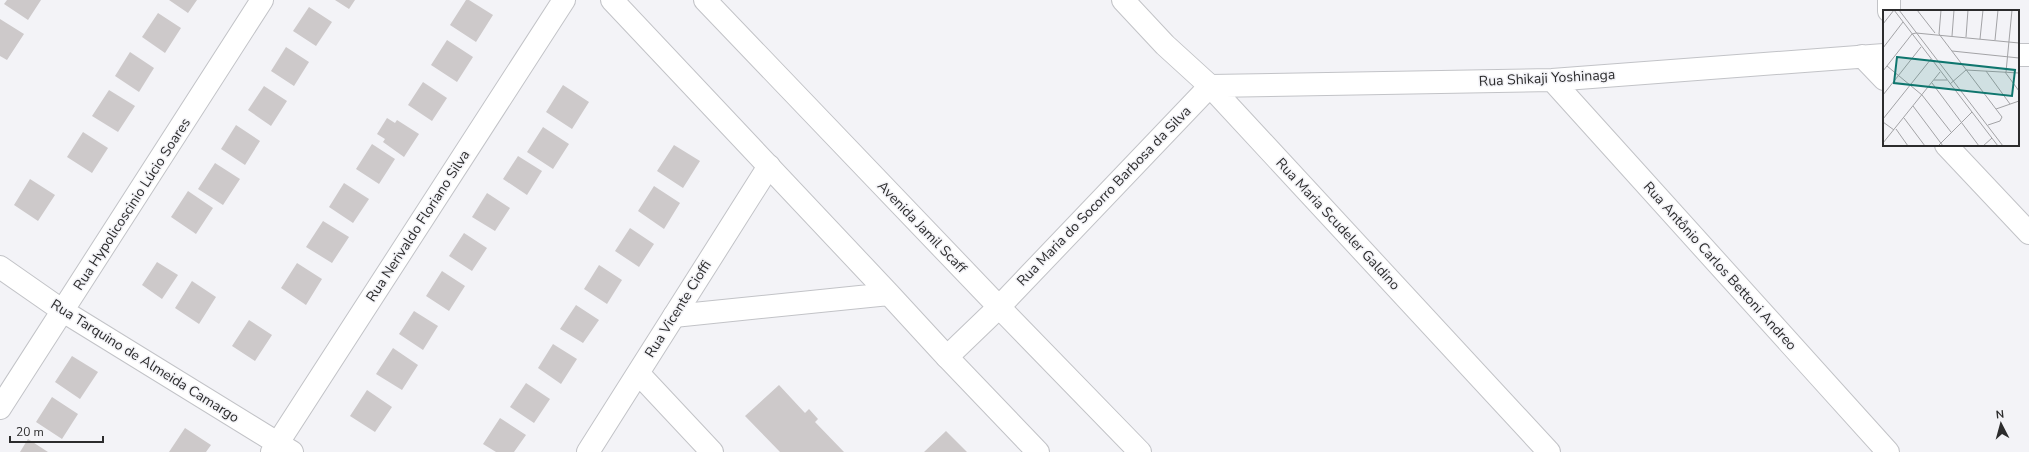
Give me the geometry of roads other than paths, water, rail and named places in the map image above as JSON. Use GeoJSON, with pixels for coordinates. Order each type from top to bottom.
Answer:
{"type":"FeatureCollection","features":[{"type":"Feature","properties":{"kind":"street","name":"Rua Hypolicoscinio Lúcio Soares"},"geometry":{"type":"LineString","coordinates":[[0,408],[262,0]]}},
{"type":"Feature","properties":{"kind":"street","name":"Rua Nerivaldo Floriano Silva"},"geometry":{"type":"LineString","coordinates":[[281,449],[564,0]]}},
{"type":"Feature","properties":{"kind":"street"},"geometry":{"type":"LineString","coordinates":[[612,0],[1038,452]]}},
{"type":"Feature","properties":{"kind":"street","name":"Avenida Jamil Scaff"},"geometry":{"type":"LineString","coordinates":[[705,0],[1140,452]]}},
{"type":"Feature","properties":{"kind":"street","name":"Rua Maria Scudeler Galdino"},"geometry":{"type":"LineString","coordinates":[[1123,0],[1165,45],[1210,86],[1549,452]]}},
{"type":"Feature","properties":{"kind":"street","name":"Rua Shikaji Yoshinaga"},"geometry":{"type":"LineString","coordinates":[[1210,86],[1552,80],[1883,55]]}},
{"type":"Feature","properties":{"kind":"street"},"geometry":{"type":"LineString","coordinates":[[1862,56],[1883,78]]}},
{"type":"Feature","properties":{"kind":"street","name":"Rua Antônio Carlos Bettoni Andreo"},"geometry":{"type":"LineString","coordinates":[[1552,80],[1888,452]]}},
{"type":"Feature","properties":{"kind":"street","name":"Rua Maria do Socorro Barbosa da Silva"},"geometry":{"type":"LineString","coordinates":[[947,357],[999,307],[1210,86]]}},
{"type":"Feature","properties":{"kind":"street"},"geometry":{"type":"LineString","coordinates":[[1947,146],[2029,233]]}},
{"type":"Feature","properties":{"kind":"street","name":"Rua Vicente Cioffi"},"geometry":{"type":"LineString","coordinates":[[588,452],[769,166]]}},
{"type":"Feature","properties":{"kind":"street","name":"Rua Tarquino de Almeida Camargo"},"geometry":{"type":"LineString","coordinates":[[0,267],[63,311],[281,449]]}},
{"type":"Feature","properties":{"kind":"street"},"geometry":{"type":"LineString","coordinates":[[674,316],[889,294]]}},
{"type":"Feature","properties":{"kind":"street"},"geometry":{"type":"LineString","coordinates":[[638,373],[712,452]]}}]}
